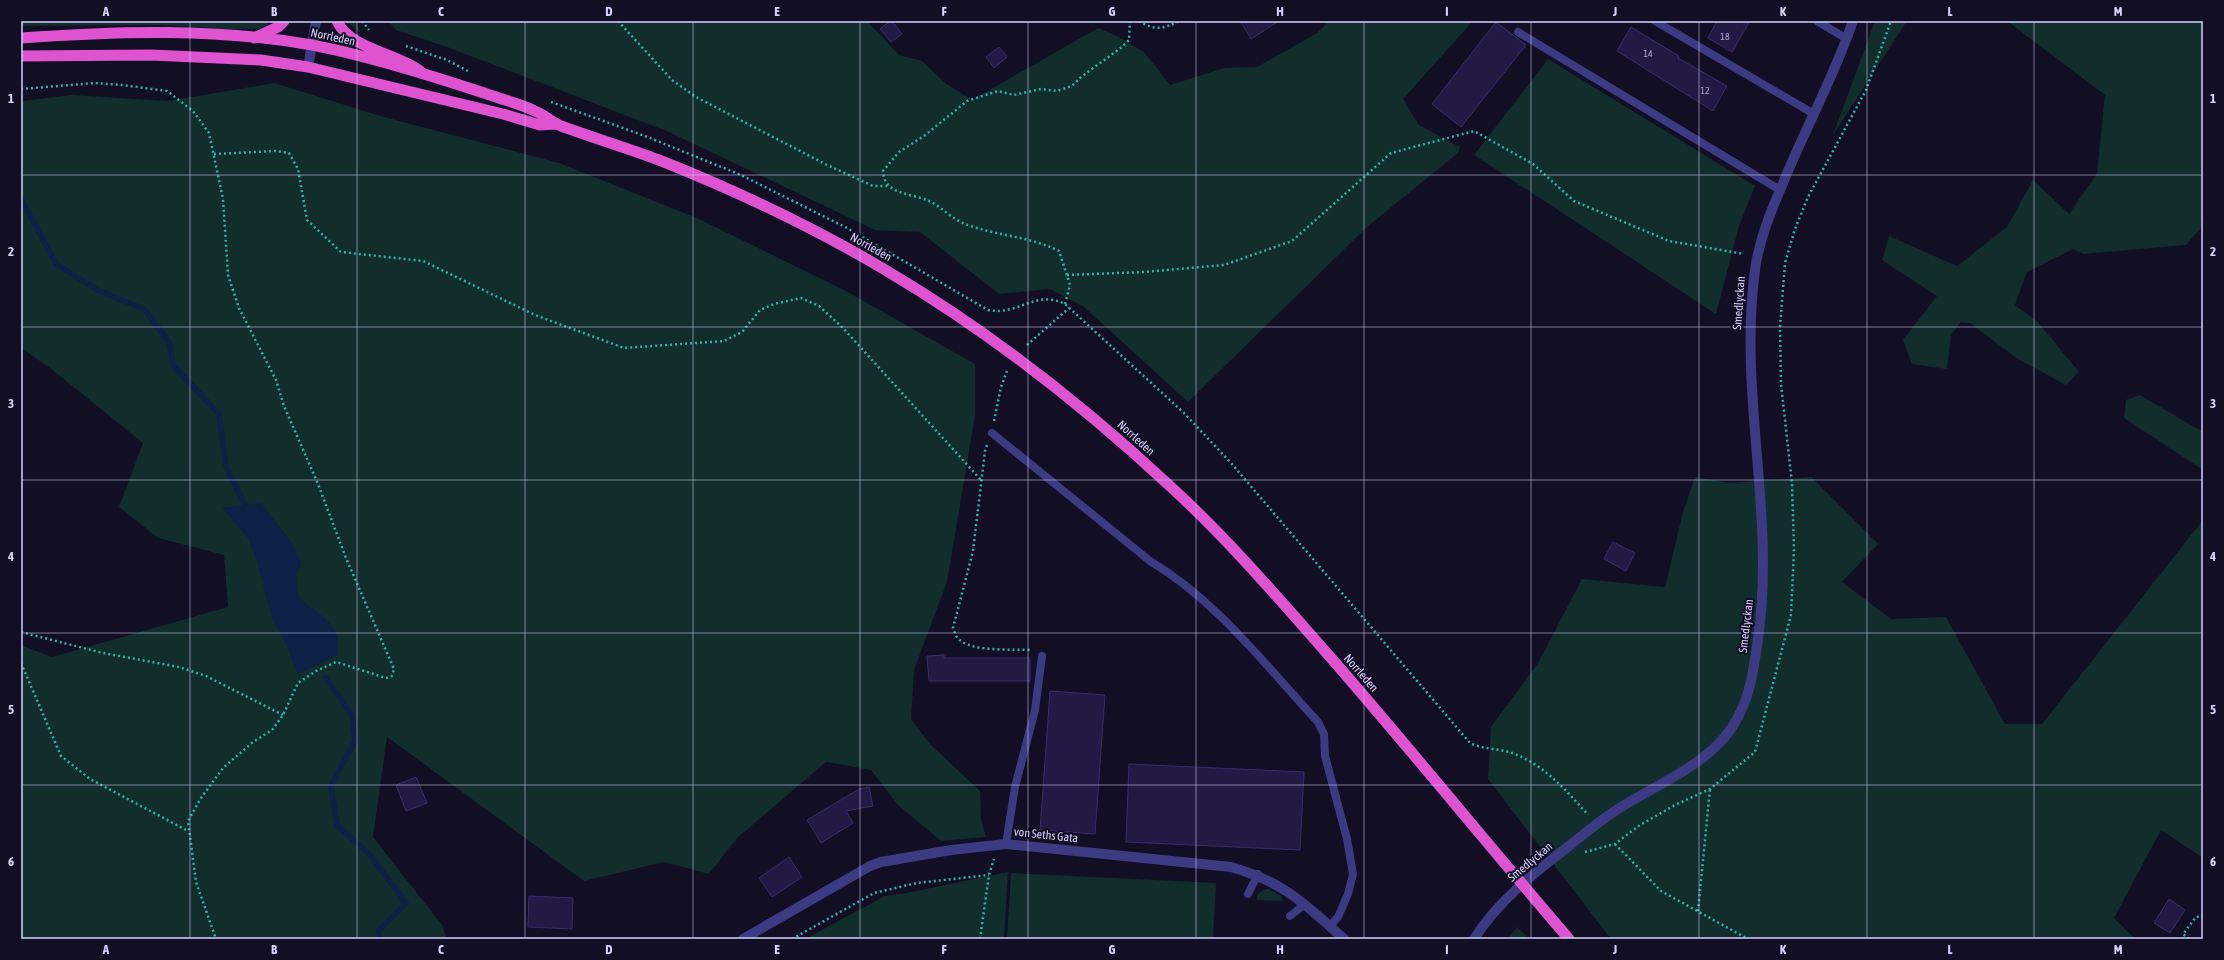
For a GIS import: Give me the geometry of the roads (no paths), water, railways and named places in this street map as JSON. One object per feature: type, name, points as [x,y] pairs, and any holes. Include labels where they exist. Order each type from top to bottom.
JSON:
[{"type":"highway","points":[[254,38],[278,27],[284,21]]},
{"type":"highway","points":[[337,21],[340,28],[355,40],[408,62],[427,76]]},
{"type":"highway","name":"Norrleden","points":[[21,38],[131,32],[197,33],[254,38],[345,52],[427,76],[537,112],[556,124],[662,161],[789,218],[886,270],[959,316],[1058,389],[1173,489],[1233,548],[1382,716],[1538,904],[1569,939]]},
{"type":"highway","name":"Norrleden","points":[[21,56],[151,54],[261,60],[308,67],[502,114],[540,125],[556,124]]},
{"type":"street","points":[[308,67],[316,21]]},
{"type":"street","name":"Smedlyckan","points":[[1474,939],[1503,902],[1558,855],[1611,813],[1693,764],[1719,744],[1738,717],[1749,692],[1763,607],[1764,567],[1764,531],[1750,375],[1750,329],[1755,269],[1761,242],[1780,190],[1854,21]]},
{"type":"street","name":"von Seths Gata","points":[[743,939],[856,874],[881,862],[951,850],[1002,845],[1231,867],[1258,874],[1292,893],[1344,939]]},
{"type":"lane","points":[[1655,21],[1814,114]]},
{"type":"lane","points":[[1817,21],[1847,39]]},
{"type":"lane","points":[[1518,32],[1780,190]]},
{"type":"lane","points":[[992,433],[1150,561],[1175,575],[1190,588],[1224,620],[1318,722],[1324,734],[1325,756],[1347,839],[1353,874],[1338,917],[1330,926]]},
{"type":"lane","points":[[1002,845],[1035,710],[1042,656]]},
{"type":"lane","points":[[1248,894],[1258,874]]},
{"type":"lane","points":[[1290,916],[1305,904]]},
{"type":"water","points":[[261,503],[292,543],[301,563],[296,576],[299,598],[327,620],[338,636],[338,655],[298,674],[282,635],[273,622],[257,561],[248,538],[222,508]]},
{"type":"waterway","points":[[21,199],[56,264],[99,291],[144,309],[169,342],[173,365],[219,414],[226,466],[248,511]]},
{"type":"waterway","points":[[326,678],[352,715],[355,741],[331,786],[337,825],[369,854],[406,903],[379,930],[380,939]]}]
